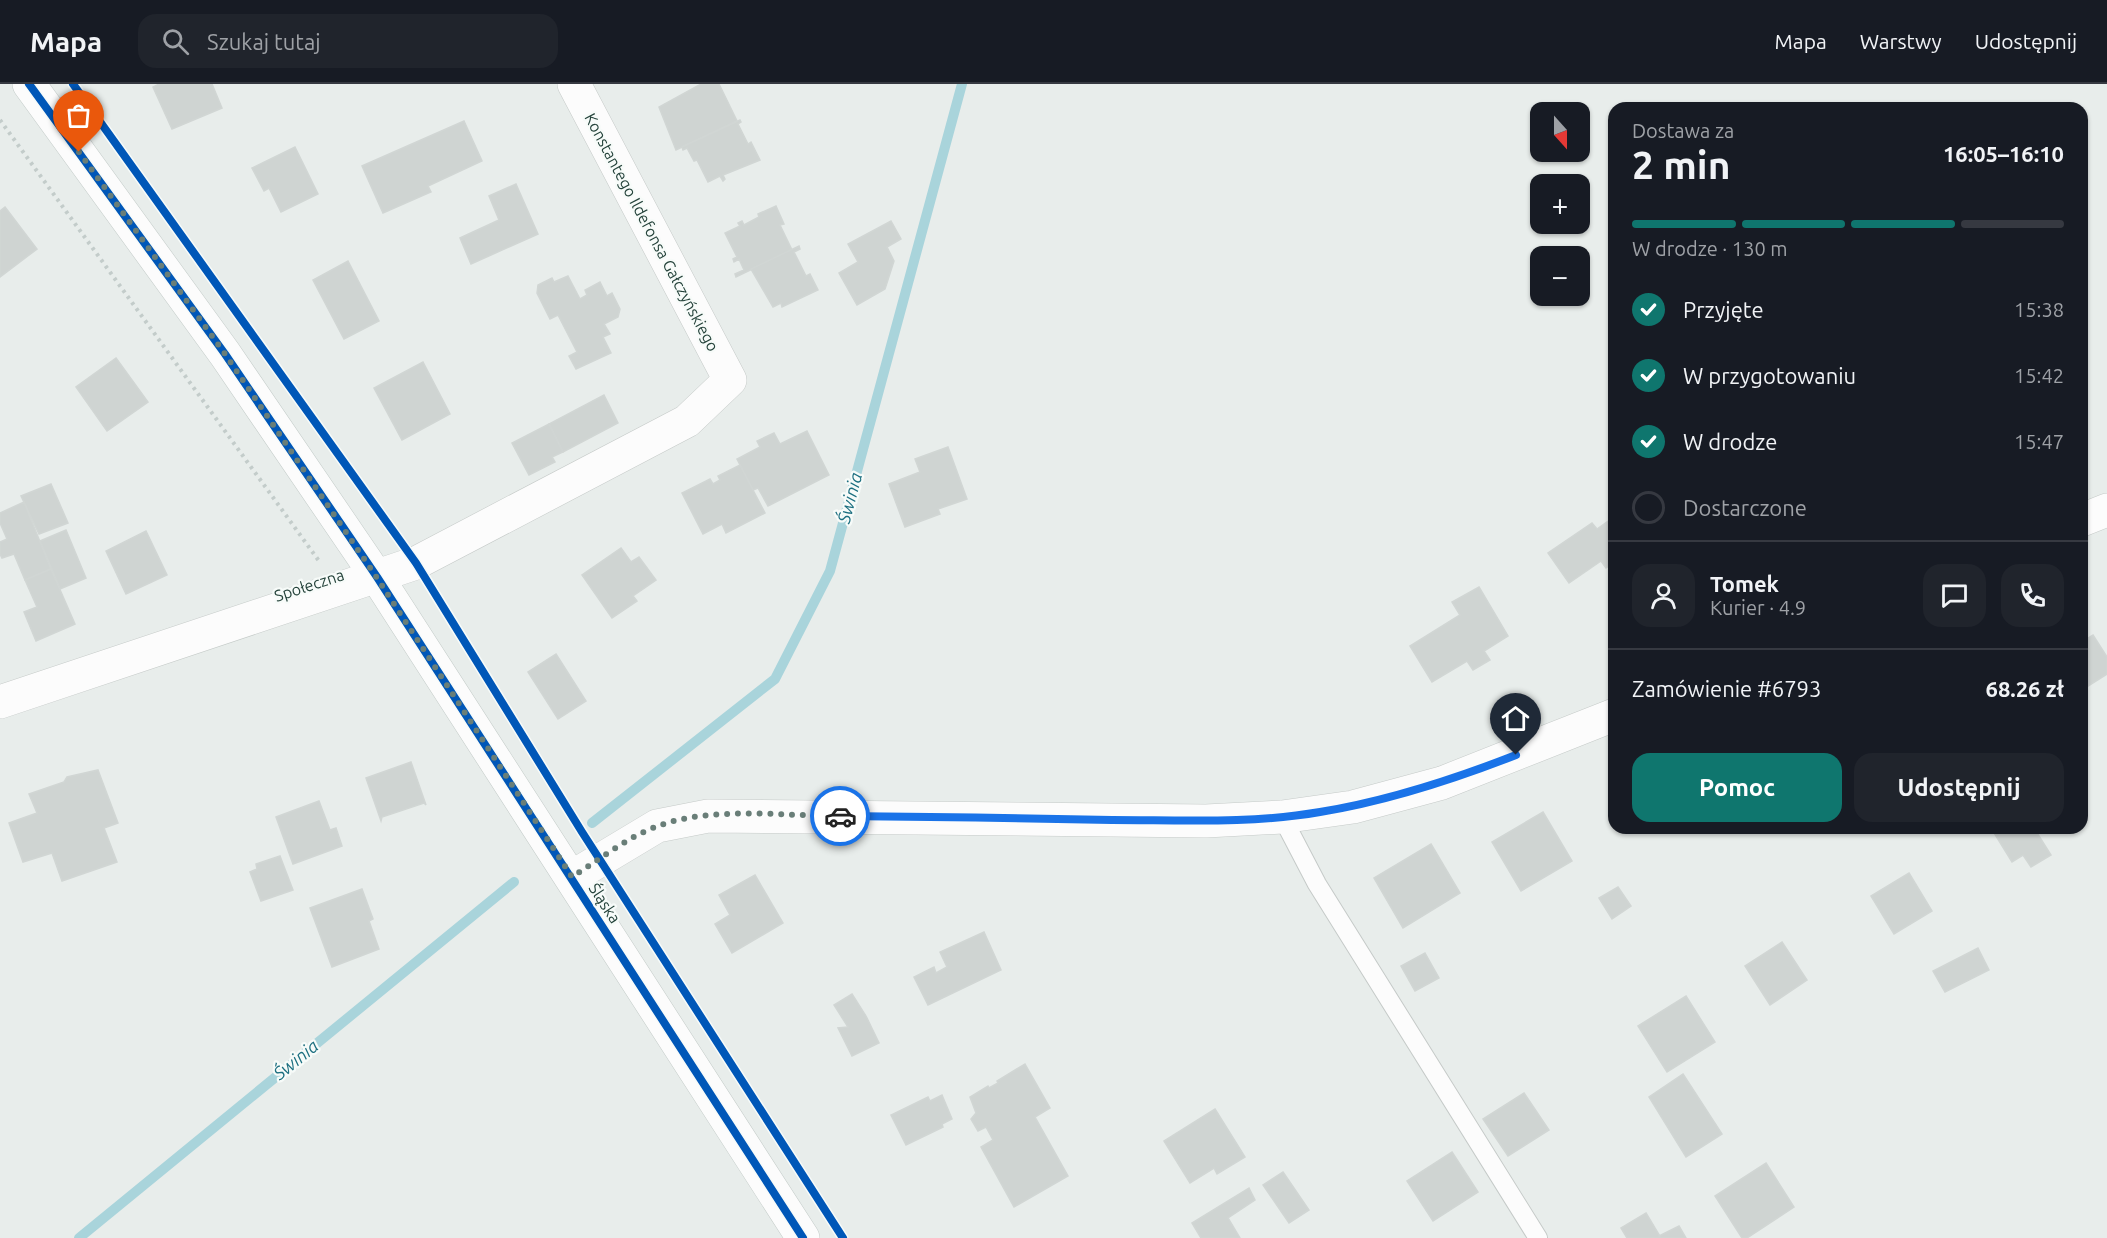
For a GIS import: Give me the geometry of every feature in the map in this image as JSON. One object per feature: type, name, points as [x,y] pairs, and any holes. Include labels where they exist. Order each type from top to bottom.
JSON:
[{"type":"street","name":"Śląska","points":[[29,84],[225,354],[377,578],[804,1238]]},
{"type":"street","name":"Konstantego Ildefonsa Gałczyńskiego","points":[[574,84],[730,380]]},
{"type":"street","name":"Społeczna","points":[[0,702],[377,578],[416,563],[687,421],[730,380]]},
{"type":"street","points":[[2088,518],[2107,510]]},
{"type":"street","points":[[572,877],[657,826],[708,816],[1206,821],[1282,817],[1353,807],[1442,783],[1608,717]]},
{"type":"lane","points":[[1282,817],[1317,884],[1538,1238]]},
{"type":"path","points":[[0,120],[340,590]]},
{"type":"building","points":[[159,84],[212,84],[222,108],[172,129],[153,87]]},
{"type":"building","points":[[701,84],[719,84],[737,121],[676,150],[659,107]]},
{"type":"building","points":[[740,120],[738,124],[748,144],[751,142],[760,160],[723,175],[725,179],[723,181],[720,176],[708,182],[697,160],[694,161],[687,148],[683,150],[682,147]]},
{"type":"building","points":[[464,121],[482,161],[428,186],[431,192],[383,213],[362,166]]},
{"type":"building","points":[[295,147],[318,194],[281,212],[269,188],[264,191],[252,168]]},
{"type":"building","points":[[516,184],[538,234],[471,264],[460,238],[499,220],[489,196]]},
{"type":"building","points":[[776,206],[784,224],[780,225],[792,250],[736,277],[735,274],[744,270],[739,259],[734,262],[733,259],[737,257],[725,233],[740,226],[738,223],[742,221],[744,225],[759,217],[758,214]]},
{"type":"building","points":[[5,207],[37,249],[0,277],[0,211]]},
{"type":"building","points":[[891,221],[901,239],[887,247],[894,261],[885,289],[857,305],[839,273],[858,262],[848,244]]},
{"type":"building","points":[[799,246],[800,249],[794,252],[806,276],[810,274],[818,290],[782,307],[781,303],[773,307],[751,269]]},
{"type":"building","points":[[348,261],[379,321],[344,339],[313,280]]},
{"type":"building","points":[[568,276],[580,299],[587,295],[585,290],[600,282],[607,296],[612,293],[620,309],[618,317],[604,324],[610,334],[603,337],[611,353],[576,369],[569,356],[577,352],[558,315],[550,319],[537,293],[538,285],[552,278],[554,282]]},
{"type":"building","points":[[116,358],[148,402],[107,431],[76,387]]},
{"type":"building","points":[[423,362],[450,414],[402,440],[374,388]]},
{"type":"building","points":[[604,395],[618,423],[563,452],[549,424]]},
{"type":"building","points":[[549,424],[563,452],[552,457],[555,462],[529,475],[512,443]]},
{"type":"building","points":[[807,431],[829,475],[768,506],[758,488],[753,490],[737,459],[760,447],[757,441],[774,433],[780,444]]},
{"type":"building","points":[[948,447],[967,499],[938,509],[940,514],[905,527],[889,484],[920,472],[915,459]]},
{"type":"building","points":[[740,465],[765,513],[726,533],[722,524],[703,534],[682,493],[710,479],[713,484],[720,480],[718,476]]},
{"type":"building","points":[[51,484],[68,523],[39,534],[21,496]]},
{"type":"building","points":[[24,502],[51,569],[25,580],[14,554],[2,558],[0,554],[0,542],[7,539],[0,523],[0,513]]},
{"type":"building","points":[[1608,521],[1608,566],[1606,568],[1601,561],[1569,583],[1548,553],[1592,523],[1597,529]]},
{"type":"building","points":[[66,530],[86,578],[60,589],[40,541]]},
{"type":"building","points":[[146,531],[167,575],[126,594],[106,551]]},
{"type":"building","points":[[621,548],[631,562],[639,557],[656,580],[633,596],[637,601],[612,618],[582,575]]},
{"type":"building","points":[[51,569],[75,624],[36,641],[24,612],[37,607],[25,580]]},
{"type":"building","points":[[1479,587],[1508,636],[1484,651],[1490,660],[1473,670],[1467,661],[1432,682],[1410,646],[1460,615],[1452,602]]},
{"type":"building","points":[[2093,635],[2107,657],[2107,674],[2088,686],[2088,638]]},
{"type":"building","points":[[556,654],[586,701],[558,719],[528,672]]},
{"type":"building","points":[[411,762],[426,805],[424,803],[382,817],[381,821],[366,778]]},
{"type":"building","points":[[98,770],[118,823],[104,828],[117,862],[62,881],[52,853],[23,862],[9,823],[37,813],[29,794],[64,782],[67,777]]},
{"type":"building","points":[[319,801],[330,830],[336,828],[342,846],[293,864],[276,817]]},
{"type":"building","points":[[1543,812],[1572,861],[1521,891],[1492,842]]},
{"type":"building","points":[[1995,834],[2038,834],[2051,855],[2031,867],[2023,855],[2012,862]]},
{"type":"building","points":[[1431,844],[1460,893],[1403,928],[1374,878]]},
{"type":"building","points":[[280,856],[293,890],[261,901],[250,872],[257,869],[256,864]]},
{"type":"building","points":[[1909,873],[1932,911],[1894,934],[1871,896]]},
{"type":"building","points":[[755,875],[783,923],[732,953],[715,924],[730,915],[719,895]]},
{"type":"building","points":[[1618,887],[1631,906],[1612,919],[1599,898]]},
{"type":"building","points":[[362,889],[373,919],[369,921],[379,949],[332,967],[310,908]]},
{"type":"building","points":[[984,932],[1001,970],[928,1005],[914,977],[934,967],[936,973],[947,967],[940,952]]},
{"type":"building","points":[[1782,942],[1807,980],[1770,1005],[1745,966]]},
{"type":"building","points":[[1978,948],[1989,970],[1945,992],[1933,971]]},
{"type":"building","points":[[1425,953],[1439,978],[1415,991],[1401,966]]},
{"type":"building","points":[[852,994],[879,1043],[852,1056],[838,1028],[848,1027],[834,1005]]},
{"type":"building","points":[[1686,996],[1715,1042],[1667,1072],[1638,1026]]},
{"type":"building","points":[[1025,1064],[1050,1108],[1035,1117],[1068,1176],[1014,1207],[981,1147],[993,1140],[986,1127],[978,1131],[971,1119],[976,1113],[970,1097],[998,1083],[997,1081]]},
{"type":"building","points":[[1683,1074],[1722,1134],[1686,1157],[1649,1097]]},
{"type":"building","points":[[1524,1093],[1549,1130],[1508,1156],[1483,1119]]},
{"type":"building","points":[[942,1095],[952,1119],[942,1124],[943,1127],[906,1145],[891,1115],[928,1097],[930,1101]]},
{"type":"building","points":[[1215,1109],[1245,1157],[1217,1174],[1214,1168],[1190,1183],[1164,1141]]},
{"type":"building","points":[[1452,1152],[1478,1192],[1433,1221],[1407,1181]]},
{"type":"building","points":[[1766,1163],[1794,1207],[1747,1238],[1742,1238],[1715,1196]]},
{"type":"building","points":[[1283,1172],[1309,1210],[1289,1223],[1263,1185]]},
{"type":"building","points":[[1249,1188],[1255,1200],[1228,1218],[1240,1238],[1201,1238],[1192,1223]]},
{"type":"building","points":[[1646,1213],[1661,1238],[1627,1238],[1621,1228]]},
{"type":"building","points":[[1679,1226],[1686,1238],[1661,1238],[1659,1236]]},
{"type":"waterway","name":"Świnia","points":[[592,823],[775,679],[830,571],[962,84]]},
{"type":"waterway","name":"Świnia","points":[[79,1238],[514,882]]},
{"type":"cycle path","points":[[29,84],[225,354],[377,577],[803,1238]]},
{"type":"cycle path","points":[[73,84],[416,563],[582,832],[843,1238]]},
{"type":"way so far","points":[[79,152],[225,354],[408,624],[572,877],[635,837],[657,826],[681,819],[725,815],[840,816]]},
{"type":"route","points":[[840,816],[1206,821],[1282,817],[1353,807],[1397,796],[1442,783],[1516,755]]}]
